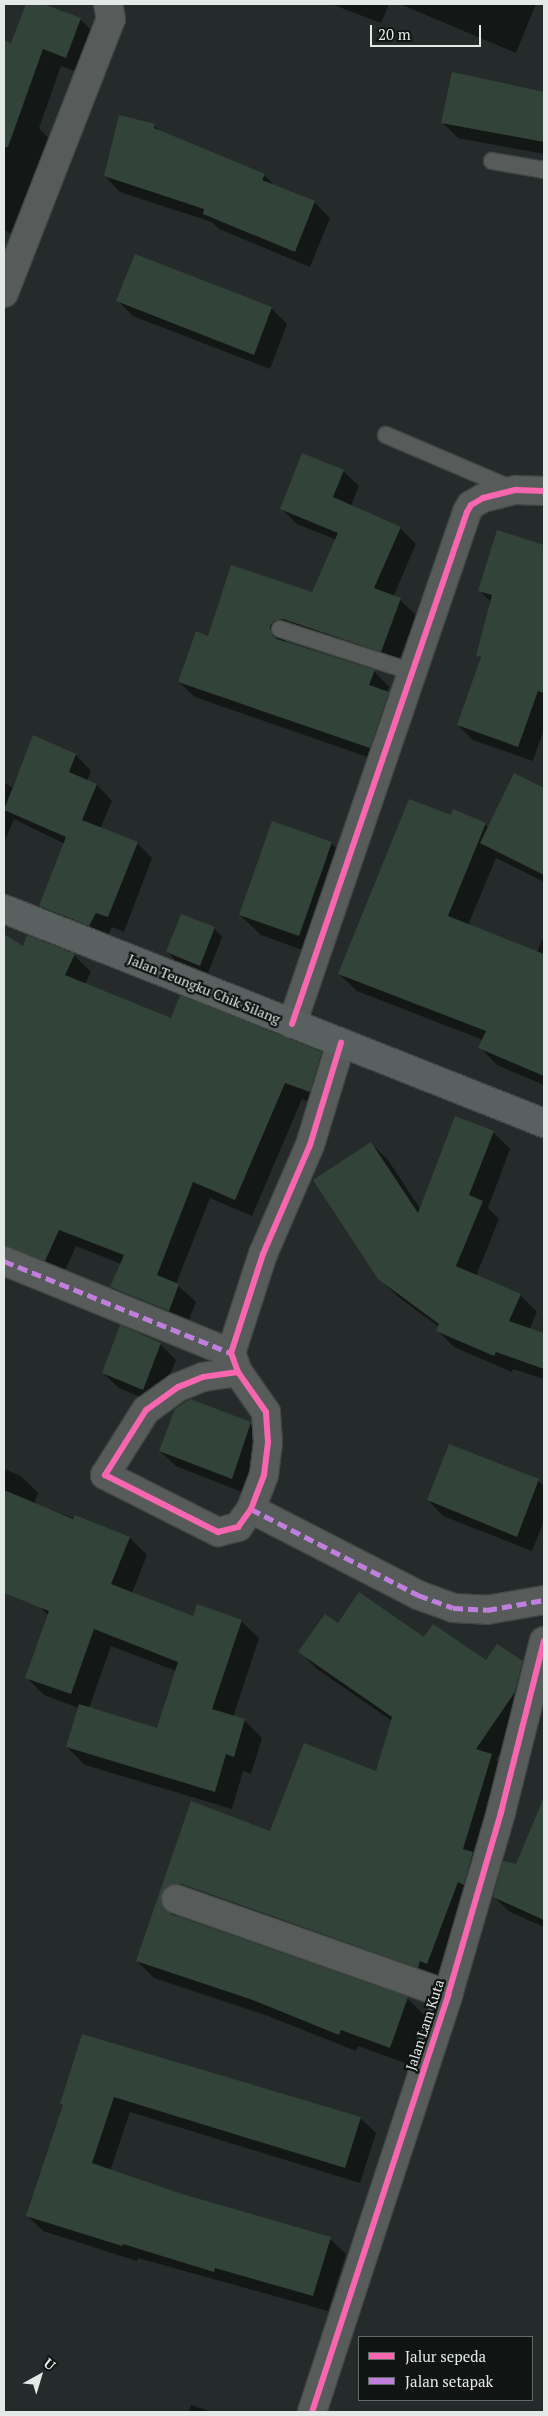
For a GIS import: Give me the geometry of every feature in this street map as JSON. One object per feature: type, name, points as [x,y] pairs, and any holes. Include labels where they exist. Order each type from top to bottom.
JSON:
[{"type":"street","points":[[4,293],[111,19],[108,4]]},
{"type":"street","points":[[292,1024],[466,512],[471,505],[484,498],[516,490],[544,491]]},
{"type":"street","name":"Jalan Teungku Chik Silang","points":[[4,909],[544,1123]]},
{"type":"street","points":[[4,1262],[234,1362],[266,1412],[268,1442],[264,1475],[251,1509],[238,1527],[218,1532],[105,1475],[146,1410],[178,1387],[234,1362],[263,1254],[310,1145],[341,1043]]},
{"type":"street","points":[[251,1509],[418,1595],[452,1608],[487,1610],[544,1600]]},
{"type":"street","name":"Jalan Lam Kuta","points":[[312,2412],[448,1995],[502,1812],[544,1641]]},
{"type":"street","points":[[176,1899],[448,1995]]},
{"type":"lane","points":[[492,161],[544,170]]},
{"type":"lane","points":[[386,435],[516,490]]},
{"type":"lane","points":[[280,630],[412,672]]},
{"type":"building","points":[[26,4],[43,4],[81,18],[66,58],[43,49],[8,147],[4,147],[4,40],[11,43]]},
{"type":"building","points":[[452,72],[544,92],[544,142],[441,123]]},
{"type":"building","points":[[119,115],[155,124],[154,128],[265,174],[262,180],[315,201],[295,252],[203,214],[204,209],[104,176]]},
{"type":"building","points":[[135,254],[272,307],[254,355],[116,301]]},
{"type":"building","points":[[302,453],[344,470],[333,497],[401,527],[374,588],[401,598],[381,652],[283,619],[274,621],[270,626],[272,635],[277,639],[375,670],[369,685],[389,692],[370,748],[178,682],[196,631],[208,636],[231,565],[312,592],[338,533],[280,509]]},
{"type":"building","points":[[497,530],[544,545],[544,693],[538,691],[518,747],[457,725],[481,657],[476,656],[492,595],[478,591]]},
{"type":"building","points":[[33,735],[76,754],[69,772],[97,784],[82,820],[138,842],[108,917],[96,913],[89,926],[39,906],[66,837],[4,810]]},
{"type":"building","points":[[514,773],[544,788],[544,875],[480,843]]},
{"type":"building","points":[[409,799],[451,815],[453,809],[486,823],[448,916],[544,954],[544,1076],[478,1048],[486,1031],[338,974]]},
{"type":"building","points":[[272,821],[332,842],[299,936],[239,915]]},
{"type":"building","points":[[181,914],[215,927],[200,966],[166,952]]},
{"type":"building","points":[[4,934],[23,946],[27,935],[75,954],[65,975],[171,1018],[180,995],[322,1052],[310,1092],[285,1083],[235,1200],[193,1182],[157,1275],[179,1284],[169,1311],[110,1287],[124,1255],[59,1230],[45,1261],[4,1246]]},
{"type":"building","points":[[455,1116],[494,1131],[469,1195],[483,1201],[456,1266],[521,1294],[509,1321],[544,1333],[544,1369],[496,1352],[494,1356],[436,1331],[439,1324],[378,1279],[313,1180],[371,1142],[418,1213]]},
{"type":"building","points":[[120,1325],[161,1343],[143,1390],[102,1373]]},
{"type":"building","points":[[190,1399],[251,1422],[232,1479],[159,1451],[175,1409]]},
{"type":"building","points":[[449,1444],[539,1479],[517,1537],[427,1500]]},
{"type":"building","points":[[4,1490],[73,1519],[75,1515],[130,1537],[111,1584],[193,1616],[197,1604],[242,1620],[212,1709],[245,1719],[234,1757],[226,1754],[215,1792],[66,1747],[79,1704],[157,1728],[178,1662],[94,1629],[71,1694],[25,1678],[49,1611],[4,1593]]},
{"type":"building","points":[[359,1592],[424,1637],[433,1624],[486,1660],[497,1644],[523,1661],[515,1692],[476,1749],[492,1754],[463,1849],[473,1852],[464,1885],[458,1882],[427,1964],[420,1961],[418,1968],[181,1884],[166,1887],[161,1901],[171,1914],[408,1997],[390,2048],[341,2030],[339,2035],[250,1999],[136,1961],[191,1801],[270,1831],[304,1743],[376,1771],[392,1717],[298,1652],[325,1614],[338,1623]]},
{"type":"building","points":[[544,1797],[544,1920],[493,1897],[503,1861],[516,1864]]},
{"type":"building","points":[[82,2034],[361,2117],[345,2168],[114,2097],[92,2163],[182,2194],[331,2237],[313,2296],[215,2268],[214,2272],[26,2216],[63,2105],[60,2104]]},
{"type":"marked path","points":[[4,1261],[231,1353]]},
{"type":"marked path","points":[[251,1509],[418,1595],[453,1608],[487,1610],[544,1600]]},
{"type":"cycle path","points":[[292,1024],[467,512],[471,505],[483,498],[516,490],[544,491]]},
{"type":"cycle path","points":[[238,1372],[203,1377],[178,1387],[146,1410],[105,1475],[218,1532],[238,1527],[251,1509],[264,1475],[268,1442],[266,1412],[238,1372],[231,1353],[263,1254],[310,1145],[341,1043]]},
{"type":"cycle path","points":[[312,2412],[448,1995],[501,1812],[544,1641]]}]
